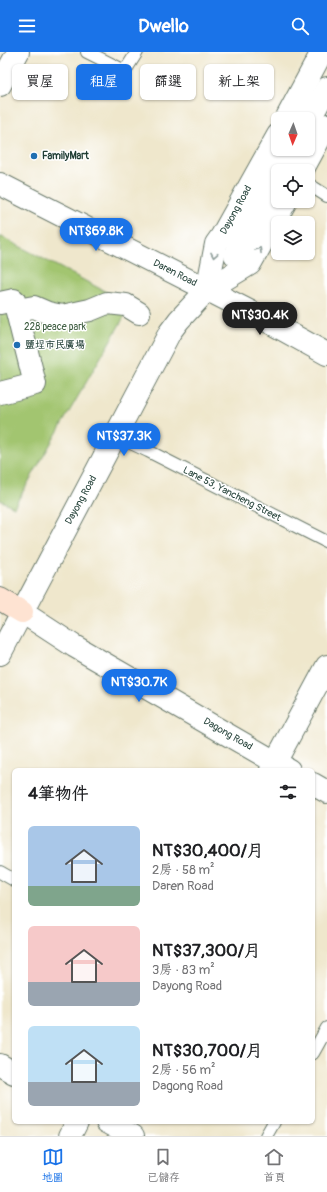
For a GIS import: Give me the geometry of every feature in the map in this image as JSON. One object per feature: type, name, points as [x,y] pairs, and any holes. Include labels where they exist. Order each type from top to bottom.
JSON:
[{"type":"street","points":[[0,85],[18,52]]},
{"type":"street","points":[[290,112],[322,52]]},
{"type":"street","points":[[314,112],[327,88]]},
{"type":"street","name":"Dayong Road","points":[[287,164],[327,125]]},
{"type":"street","name":"Dayong Road","points":[[207,290],[216,244],[271,181]]},
{"type":"street","name":"Daren Road","points":[[0,184],[249,311],[327,354]]},
{"type":"street","points":[[235,254],[271,189]]},
{"type":"street","name":"Dayong Road","points":[[0,654],[170,332],[207,290],[250,264],[282,208]]},
{"type":"street","points":[[0,393],[35,384],[9,306],[34,307],[48,313],[62,316],[90,310],[107,303],[126,305],[139,312]]},
{"type":"street","points":[[0,599],[22,612]]},
{"type":"street","name":"Dagong Road","points":[[22,612],[74,646],[278,767]]},
{"type":"street","points":[[278,767],[327,666]]},
{"type":"street","points":[[315,785],[327,792]]},
{"type":"street","points":[[0,1065],[12,1072]]},
{"type":"street","points":[[70,1136],[75,1124]]},
{"type":"street","points":[[111,1124],[133,1136]]},
{"type":"lane","points":[[86,52],[125,71],[137,52]]},
{"type":"lane","points":[[315,188],[327,196]]},
{"type":"lane","name":"Lane 53, Yancheng Street","points":[[116,436],[327,542]]},
{"type":"lane","points":[[0,872],[12,879]]},
{"type":"lane","points":[[315,1049],[327,1028]]},
{"type":"lane","points":[[266,1136],[273,1124]]},
{"type":"green space","name":"228 peace park","points":[[0,236],[131,305],[14,507],[0,500]]},
{"type":"place","name":"FamilyMart","points":[[34,156]]},
{"type":"place","name":"鹽埕市民廣場","points":[[17,345]]}]
